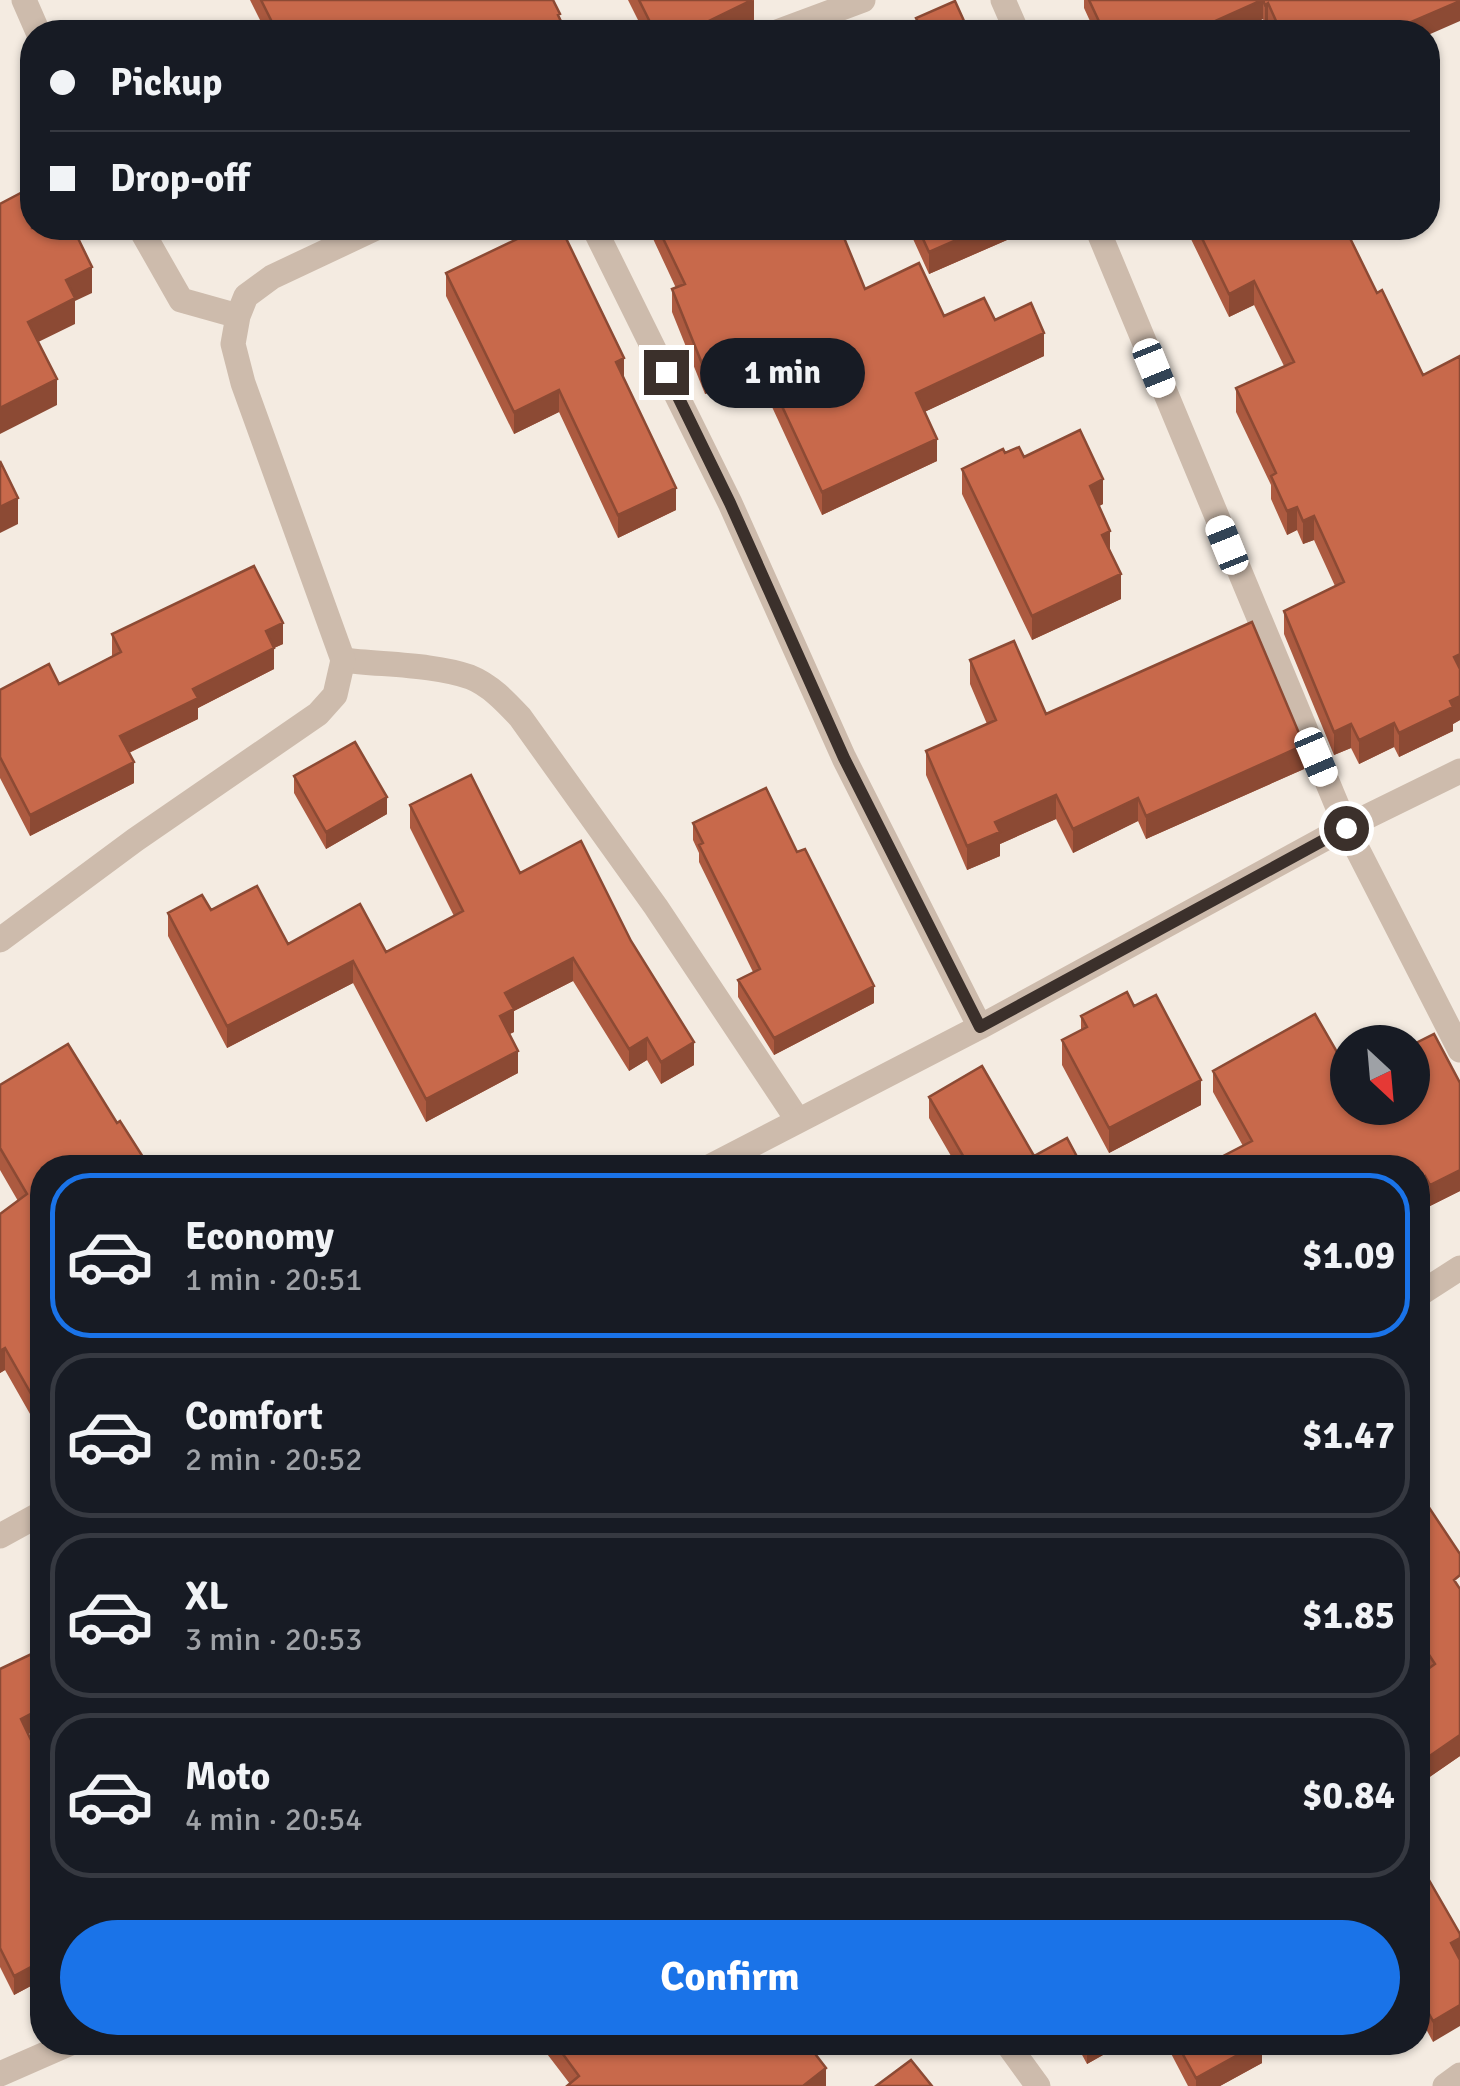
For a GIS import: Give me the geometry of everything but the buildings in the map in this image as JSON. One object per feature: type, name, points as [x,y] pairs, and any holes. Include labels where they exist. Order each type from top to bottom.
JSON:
[{"type":"street","points":[[809,20],[863,0]]},
{"type":"street","points":[[147,240],[181,300],[238,316]]},
{"type":"street","points":[[0,940],[135,840],[318,714],[335,695],[343,660],[242,383],[234,344],[246,296],[272,278],[351,240]]},
{"type":"street","points":[[600,240],[730,503],[844,758],[980,1027]]},
{"type":"street","points":[[1101,240],[1346,828],[1460,1050]]},
{"type":"street","points":[[343,660],[471,678],[498,694],[520,716],[656,907],[797,1119]]},
{"type":"street","points":[[731,1155],[1460,771]]},
{"type":"street","points":[[1430,1287],[1460,1268]]},
{"type":"street","points":[[0,1536],[30,1520]]},
{"type":"street","points":[[0,2074],[43,2055]]},
{"type":"street","points":[[1015,2055],[1038,2086]]},
{"type":"street","points":[[1445,2086],[1460,2075]]},
{"type":"route","points":[[666,372],[730,503],[844,758],[980,1027],[1346,828]]}]
